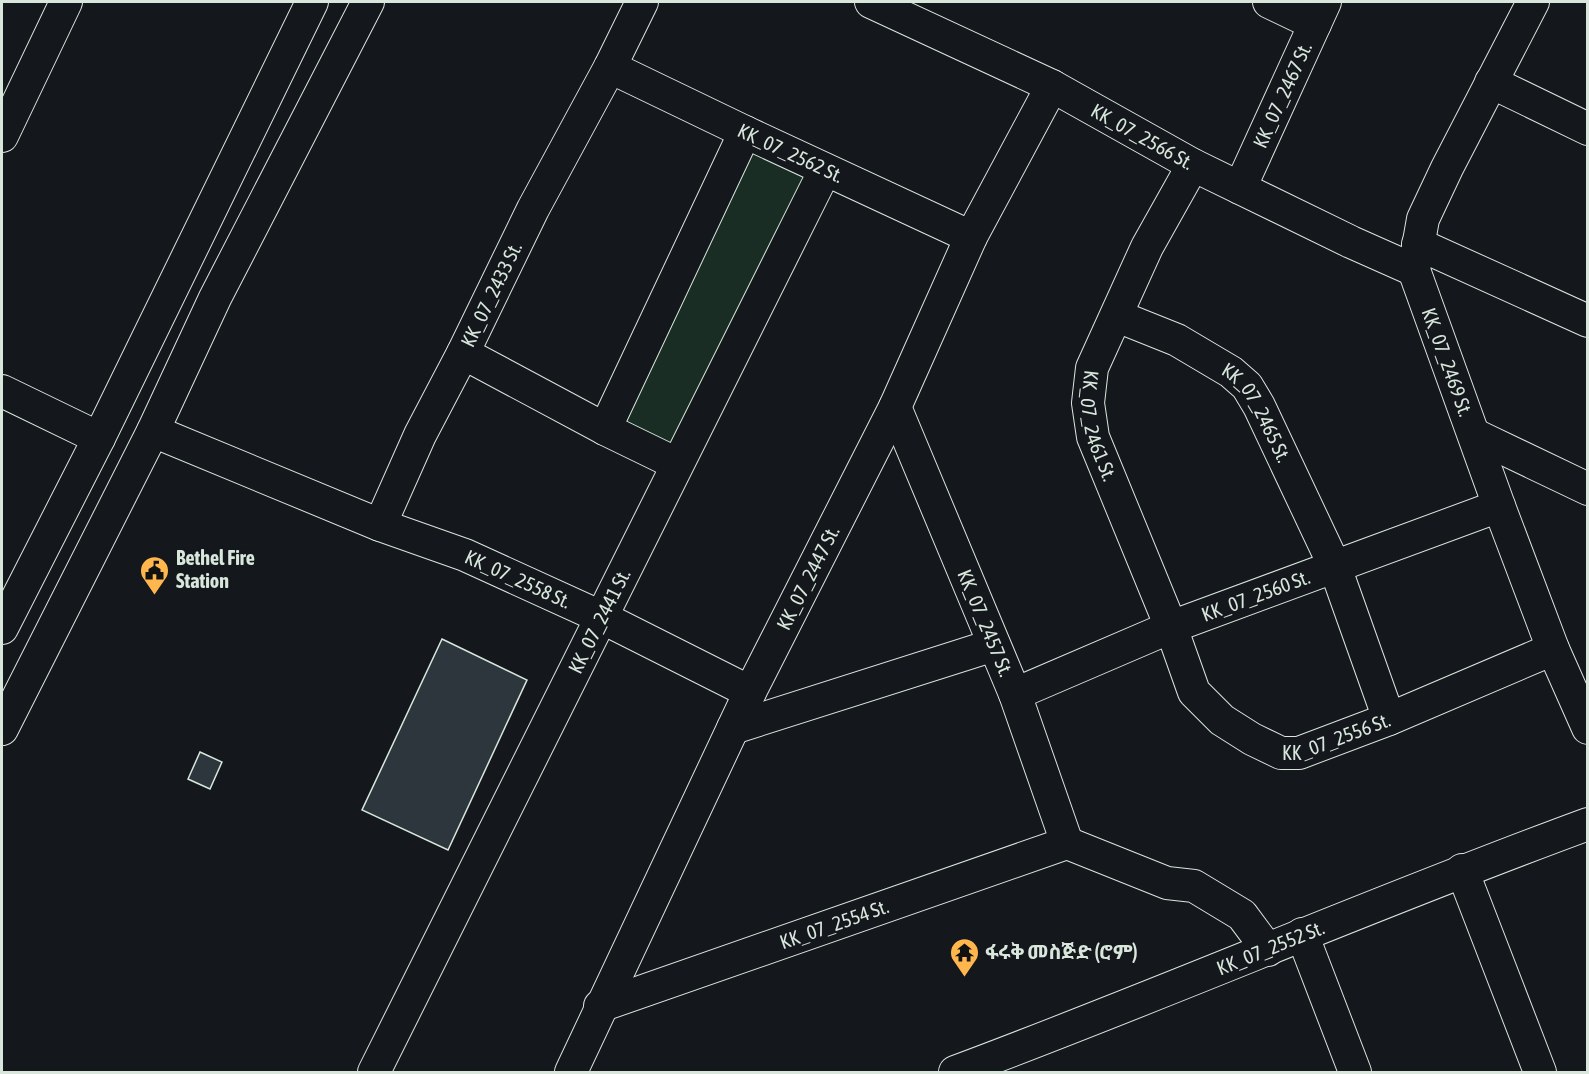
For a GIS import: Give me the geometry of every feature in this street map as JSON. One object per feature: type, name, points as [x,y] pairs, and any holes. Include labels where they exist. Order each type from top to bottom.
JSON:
[{"type":"street","points":[[2,136],[66,2]]},
{"type":"street","points":[[2,628],[79,480],[312,2]]},
{"type":"street","points":[[5,721],[153,432],[215,298],[368,2]]},
{"type":"street","name":"KK_07_2433 St.","points":[[380,525],[420,435],[533,209],[610,67],[642,2]]},
{"type":"street","name":"KK_07_2566 St.","points":[[871,2],[1052,86],[1193,165],[1351,242],[1416,257],[1587,321]]},
{"type":"street","points":[[1269,2],[1320,13]]},
{"type":"street","points":[[1416,257],[1423,219],[1533,2]]},
{"type":"street","name":"KK_07_2467 St.","points":[[1240,188],[1320,13]]},
{"type":"street","name":"KK_07_2562 St.","points":[[610,67],[971,237]]},
{"type":"street","points":[[1491,82],[1587,129]]},
{"type":"street","name":"KK_07_2447 St.","points":[[571,1072],[732,728],[895,407],[971,237],[1052,86]]},
{"type":"street","points":[[605,429],[745,132]]},
{"type":"street","name":"KK_07_2461 St.","points":[[1171,627],[1093,437],[1088,403],[1092,368],[1147,247],[1193,165]]},
{"type":"street","name":"KK_07_2441 St.","points":[[374,1072],[825,170]]},
{"type":"street","name":"KK_07_2469 St.","points":[[1416,257],[1499,506],[1553,649],[1587,728]]},
{"type":"street","name":"KK_07_2465 St.","points":[[1117,316],[1177,340],[1231,372],[1247,386],[1259,406],[1335,567],[1389,719]]},
{"type":"street","points":[[463,353],[605,429],[677,464]]},
{"type":"street","points":[[2,391],[99,438]]},
{"type":"street","name":"KK_07_2457 St.","points":[[895,407],[1015,694],[1067,843]]},
{"type":"street","name":"KK_07_2558 St.","points":[[153,432],[380,525],[465,555],[601,617],[750,692]]},
{"type":"street","points":[[1475,435],[1587,489]]},
{"type":"street","points":[[79,480],[118,501]]},
{"type":"street","name":"KK_07_2560 St.","points":[[1015,694],[1171,627],[1499,506]]},
{"type":"street","name":"KK_07_2556 St.","points":[[1171,627],[1194,692],[1222,720],[1252,739],[1281,753],[1299,753],[1389,719],[1553,649]]},
{"type":"street","points":[[732,728],[994,645]]},
{"type":"street","name":"KK_07_2552 St.","points":[[966,1071],[1462,870],[1587,824]]},
{"type":"street","points":[[1067,843],[1167,883],[1194,886],[1242,915],[1268,950]]},
{"type":"street","name":"KK_07_2554 St.","points":[[600,1006],[1067,843]]},
{"type":"street","points":[[1462,870],[1540,1072]]},
{"type":"street","points":[[1302,934],[1355,1072]]},
{"type":"green space","points":[[745,132],[825,170],[677,464],[605,429]]},
{"type":"building","points":[[442,639],[527,680],[448,850],[362,810]]},
{"type":"building","points":[[200,752],[222,762],[210,789],[188,779]]},
{"type":"place","name":"Bethel Fire Station","points":[[155,596]]},
{"type":"place","name":"ፋሩቅ መስጅድ (ሮም)","points":[[964,978]]}]
